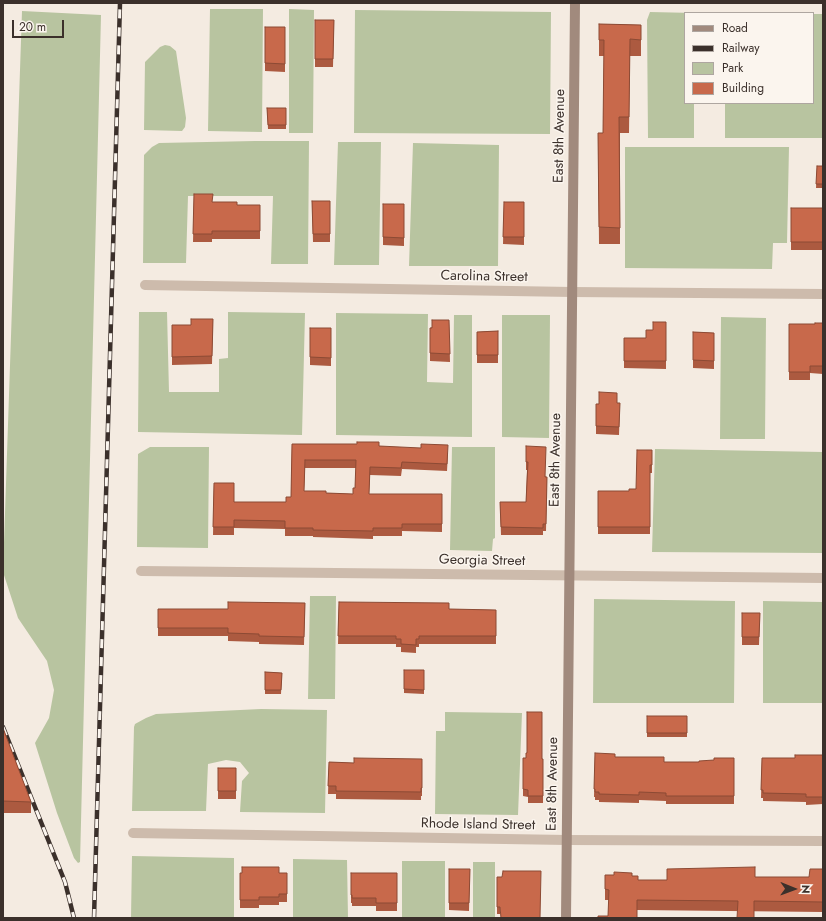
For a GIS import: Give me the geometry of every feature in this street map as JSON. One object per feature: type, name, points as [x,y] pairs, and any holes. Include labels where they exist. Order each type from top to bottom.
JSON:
[{"type":"street","name":"East 8th Avenue","points":[[566,918],[575,3]]},
{"type":"street","name":"Carolina Street","points":[[145,285],[572,292],[823,294]]},
{"type":"street","name":"Georgia Street","points":[[141,571],[823,578]]},
{"type":"street","name":"Rhode Island Street","points":[[133,833],[567,840],[823,841]]},
{"type":"green space","points":[[210,9],[263,9],[262,132],[208,131]]},
{"type":"green space","points":[[289,9],[314,10],[313,133],[289,133]]},
{"type":"green space","points":[[355,10],[551,12],[550,134],[354,133]]},
{"type":"green space","points":[[22,11],[101,15],[80,862],[78,863],[74,858],[57,813],[35,743],[49,718],[54,690],[47,661],[18,618],[3,572]]},
{"type":"green space","points":[[650,12],[684,13],[684,104],[694,104],[694,138],[648,138],[647,20]]},
{"type":"green space","points":[[814,14],[823,14],[823,138],[725,138],[725,104],[814,104]]},
{"type":"green space","points":[[165,45],[170,46],[176,51],[186,118],[185,127],[182,131],[144,130],[145,62],[160,47]]},
{"type":"green space","points":[[309,141],[308,264],[271,264],[273,196],[188,196],[186,263],[143,263],[144,155],[152,147],[159,143]]},
{"type":"green space","points":[[338,142],[381,142],[379,265],[334,265]]},
{"type":"green space","points":[[413,143],[499,145],[498,266],[409,266]]},
{"type":"green space","points":[[625,147],[789,147],[787,243],[773,243],[772,269],[625,268]]},
{"type":"green space","points":[[139,312],[167,312],[169,392],[219,392],[219,359],[228,358],[228,312],[305,313],[302,435],[138,432]]},
{"type":"green space","points":[[336,313],[428,314],[427,382],[453,383],[454,315],[472,315],[472,437],[336,435]]},
{"type":"green space","points":[[502,315],[550,315],[549,438],[502,437]]},
{"type":"green space","points":[[721,317],[766,318],[765,439],[720,439]]},
{"type":"green space","points":[[150,447],[209,447],[208,548],[137,547],[138,454]]},
{"type":"green space","points":[[452,447],[495,447],[495,538],[493,539],[492,551],[450,550]]},
{"type":"green space","points":[[655,449],[823,452],[823,553],[652,552]]},
{"type":"green space","points":[[310,596],[336,596],[335,699],[308,699]]},
{"type":"green space","points":[[594,599],[735,601],[734,703],[593,703]]},
{"type":"green space","points":[[763,601],[823,602],[823,703],[763,703]]},
{"type":"green space","points":[[261,709],[327,710],[325,813],[240,812],[242,781],[249,773],[240,762],[226,760],[208,764],[206,811],[132,811],[135,724],[156,714]]},
{"type":"green space","points":[[445,712],[522,713],[518,815],[435,814],[436,731],[445,731]]},
{"type":"green space","points":[[132,856],[234,858],[234,918],[131,918]]},
{"type":"green space","points":[[293,859],[347,860],[348,918],[293,918]]},
{"type":"green space","points":[[402,861],[445,861],[445,918],[402,918]]},
{"type":"green space","points":[[473,862],[495,862],[495,918],[473,918]]},
{"type":"building","points":[[315,20],[334,20],[333,59],[315,59]]},
{"type":"building","points":[[599,24],[641,25],[641,40],[630,39],[629,117],[619,117],[620,228],[599,227],[598,133],[603,133],[604,40],[599,40]]},
{"type":"building","points":[[265,27],[285,27],[285,64],[265,63]]},
{"type":"building","points":[[267,108],[286,108],[286,125],[268,125]]},
{"type":"building","points":[[817,166],[823,166],[823,184],[816,184]]},
{"type":"building","points":[[194,194],[213,194],[212,202],[237,202],[237,205],[260,205],[260,231],[212,231],[212,234],[193,234]]},
{"type":"building","points":[[312,201],[330,201],[330,234],[313,234]]},
{"type":"building","points":[[504,202],[524,202],[524,237],[503,237]]},
{"type":"building","points":[[383,204],[404,204],[404,238],[383,237]]},
{"type":"building","points":[[791,208],[823,208],[823,242],[791,242]]},
{"type":"building","points":[[191,319],[213,319],[212,356],[172,357],[172,325],[191,325]]},
{"type":"building","points":[[432,320],[449,320],[450,354],[430,353],[430,328],[432,328]]},
{"type":"building","points":[[653,322],[666,322],[666,361],[624,361],[624,338],[646,338],[646,330],[653,330]]},
{"type":"building","points":[[823,323],[823,366],[810,366],[810,372],[789,372],[789,324]]},
{"type":"building","points":[[310,328],[331,328],[331,358],[310,357]]},
{"type":"building","points":[[498,331],[498,355],[477,355],[477,332]]},
{"type":"building","points":[[693,332],[714,333],[714,361],[693,360]]},
{"type":"building","points":[[599,392],[617,393],[617,403],[620,403],[619,427],[596,426],[596,404],[599,404]]},
{"type":"building","points":[[357,442],[379,442],[379,446],[421,448],[421,444],[448,445],[447,464],[402,462],[401,468],[370,467],[369,494],[442,494],[442,524],[402,524],[402,528],[373,528],[373,531],[313,530],[313,528],[285,528],[285,521],[234,520],[234,527],[213,527],[214,483],[234,483],[234,502],[286,502],[286,497],[291,497],[292,444],[357,444]],"holes":[[[305,460],[356,460],[355,488],[353,488],[353,494],[326,493],[326,491],[304,491]]]},
{"type":"building","points":[[526,446],[546,447],[546,524],[543,524],[543,528],[501,527],[500,502],[526,502],[528,462],[526,462]]},
{"type":"building","points":[[637,450],[652,450],[652,465],[650,465],[650,527],[598,527],[598,491],[629,491],[629,489],[636,489]]},
{"type":"building","points":[[228,602],[305,603],[304,637],[259,636],[259,634],[228,633],[228,628],[158,628],[158,609],[228,609]]},
{"type":"building","points":[[339,602],[449,603],[449,609],[496,610],[496,636],[419,636],[419,639],[416,639],[416,645],[401,644],[401,639],[396,639],[396,636],[338,636]]},
{"type":"building","points":[[742,613],[760,613],[759,637],[742,637]]},
{"type":"building","points":[[404,670],[424,670],[424,690],[404,689]]},
{"type":"building","points":[[265,672],[282,673],[281,690],[265,690]]},
{"type":"building","points":[[527,712],[542,712],[543,796],[528,796],[528,790],[523,789],[523,758],[526,758],[527,753]]},
{"type":"building","points":[[647,716],[687,716],[687,733],[647,733]]},
{"type":"building","points":[[3,728],[31,802],[3,801]]},
{"type":"building","points":[[595,753],[615,754],[615,757],[664,757],[664,762],[699,762],[714,760],[714,758],[734,758],[734,796],[666,796],[666,793],[639,792],[639,795],[599,794],[599,792],[595,792],[594,789]]},
{"type":"building","points":[[795,755],[823,755],[823,797],[806,797],[806,794],[763,793],[763,790],[761,790],[762,758],[795,758]]},
{"type":"building","points":[[354,758],[422,759],[421,792],[336,791],[336,786],[328,786],[329,762],[354,763]]},
{"type":"building","points":[[218,768],[236,768],[236,791],[218,791]]},
{"type":"building","points":[[242,867],[279,867],[279,873],[287,873],[287,894],[279,894],[279,897],[259,897],[259,900],[240,900],[240,873],[242,873]]},
{"type":"building","points":[[755,867],[755,877],[809,877],[810,869],[823,869],[823,902],[754,901],[754,918],[737,918],[738,901],[637,900],[637,918],[598,918],[598,916],[608,916],[609,890],[605,889],[605,875],[614,875],[614,872],[632,873],[632,876],[638,876],[638,880],[667,880],[667,869]]},
{"type":"building","points":[[449,869],[470,869],[469,903],[449,903]]},
{"type":"building","points":[[503,871],[541,871],[540,918],[501,918],[500,907],[497,907],[497,877],[502,877]]},
{"type":"building","points":[[351,873],[397,873],[397,903],[376,903],[376,898],[352,898]]},
{"type":"railway","points":[[94,918],[120,3]]},
{"type":"railway","points":[[3,727],[65,882],[74,918]]}]
